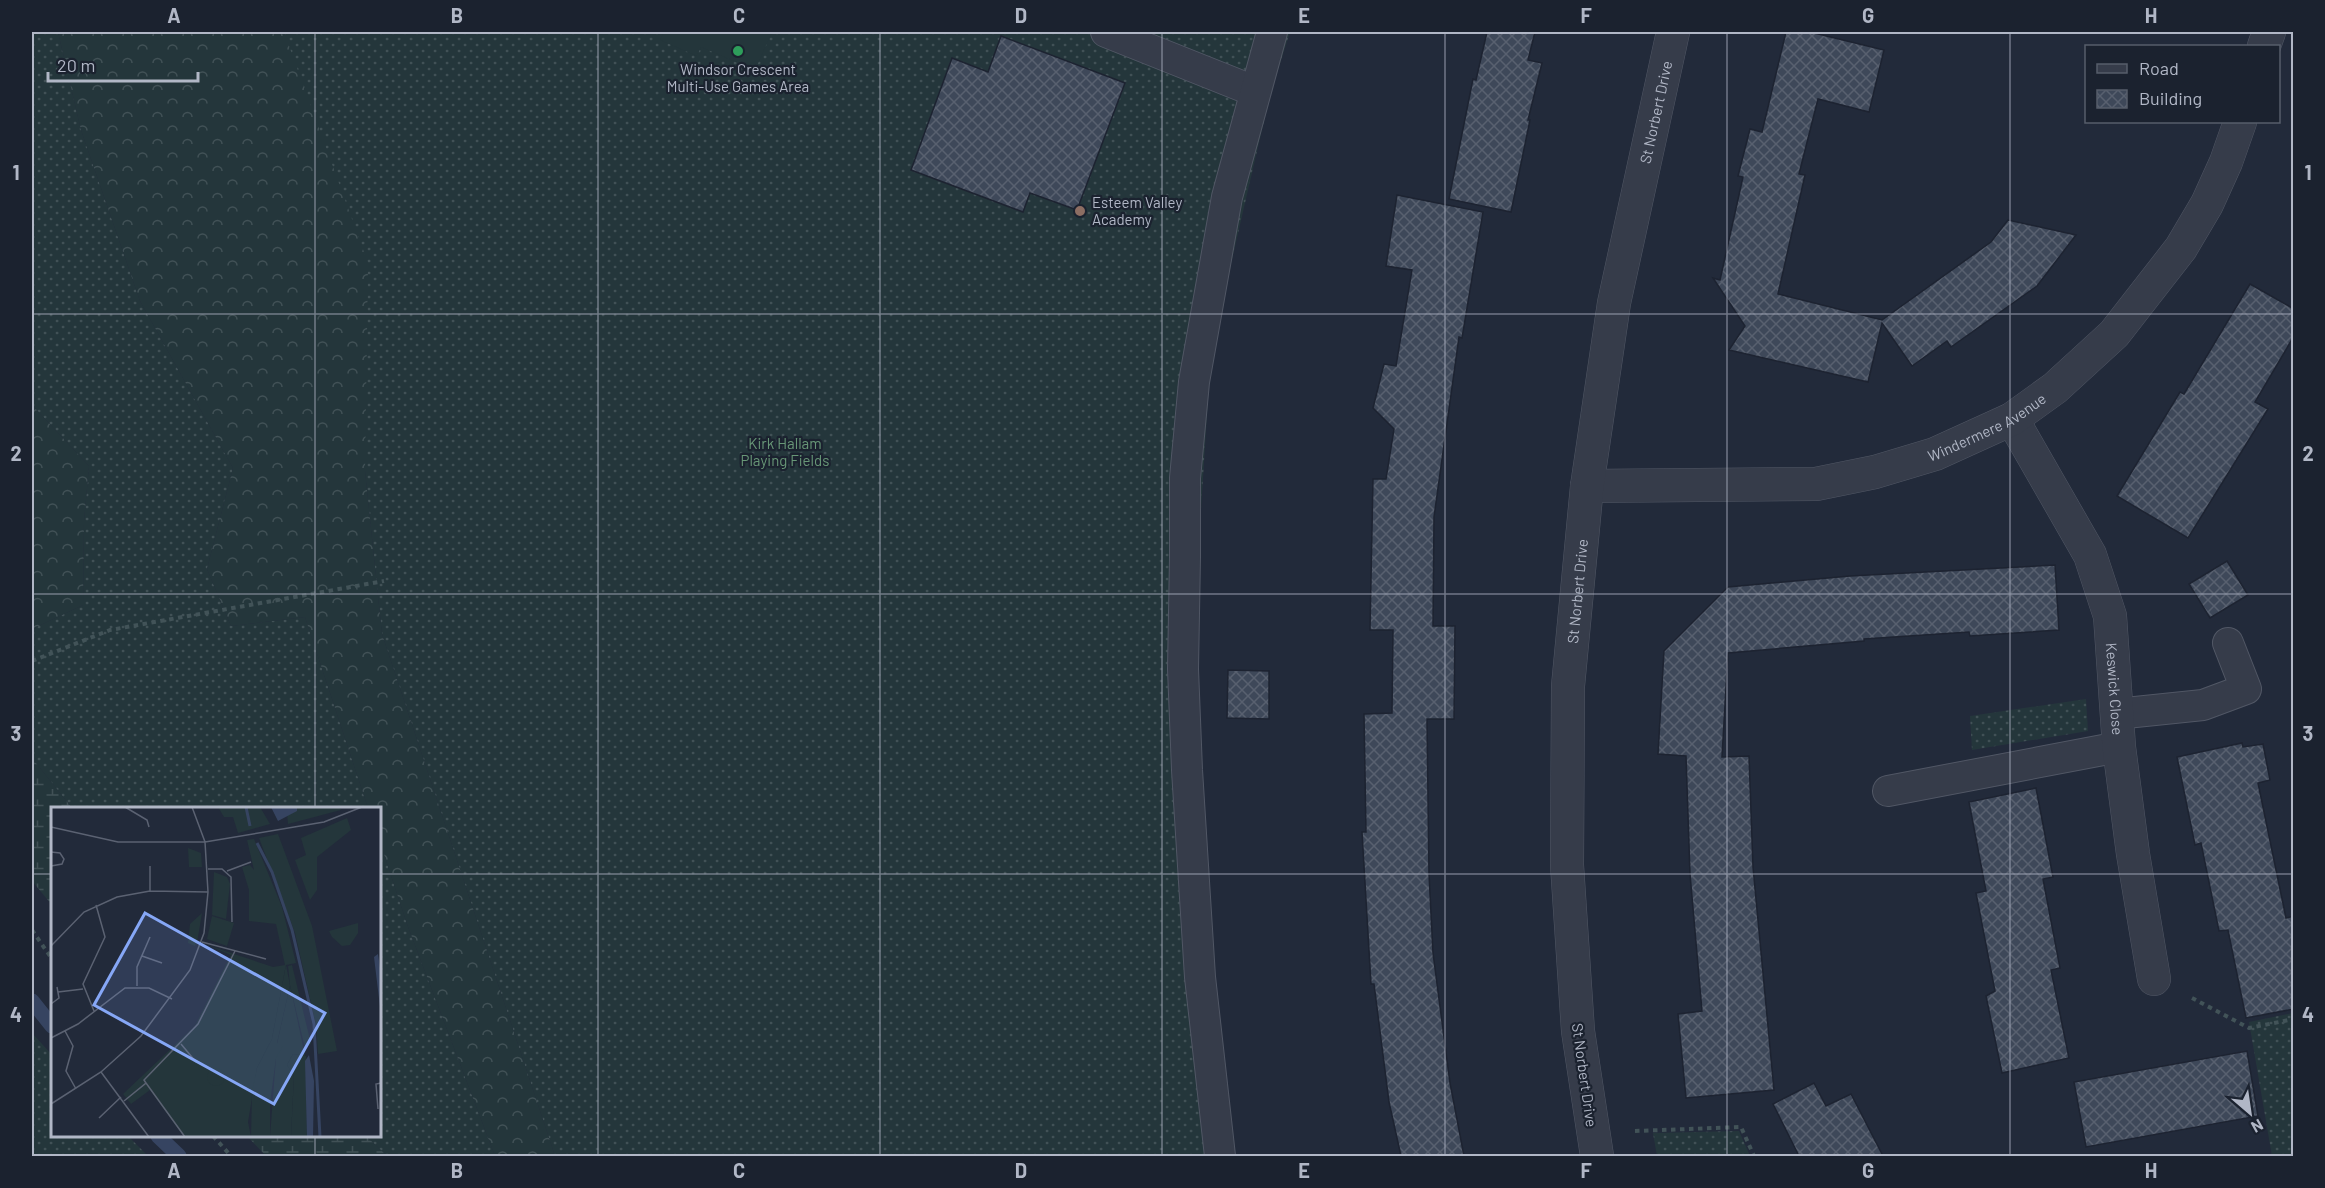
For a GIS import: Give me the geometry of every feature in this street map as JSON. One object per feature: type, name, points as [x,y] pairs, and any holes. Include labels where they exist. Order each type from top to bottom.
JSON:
[{"type":"street","name":"St Norbert Drive","points":[[1595,1144],[1578,1031],[1567,865],[1568,686],[1587,486],[1614,303],[1673,32]]},
{"type":"street","name":"Windermere Avenue","points":[[1587,486],[1816,484],[1875,472],[1935,454],[2012,419],[2055,388],[2114,334],[2181,248],[2207,204],[2226,162],[2240,123]]},
{"type":"street","name":"Keswick Close","points":[[2012,419],[2090,555],[2110,616],[2119,747],[2133,854],[2154,979]]},
{"type":"lane","points":[[1107,32],[1254,91]]},
{"type":"lane","points":[[1220,1156],[1200,976],[1186,759],[1183,669],[1185,478],[1194,382],[1227,197],[1254,91],[1272,32]]},
{"type":"lane","points":[[2116,714],[2203,705],[2246,689],[2228,643]]},
{"type":"lane","points":[[1888,790],[2119,747]]},
{"type":"path","points":[[32,661],[110,630],[384,581]]},
{"type":"path","points":[[32,930],[51,958]]},
{"type":"path","points":[[2154,979],[2249,1028],[2294,1019]]},
{"type":"path","points":[[1595,1144],[1741,1127],[1754,1156]]},
{"type":"path","points":[[214,1137],[231,1156]]},
{"type":"green space","points":[[32,32],[58,32],[81,130],[140,301],[233,468],[207,569],[231,626],[305,617],[368,807],[71,807],[32,758],[32,629],[83,605],[84,521],[89,466],[32,405]]},
{"type":"green space","points":[[58,32],[284,32],[368,263],[365,471],[382,634],[555,1156],[495,1156],[407,924],[381,845],[381,807],[368,807],[305,617],[231,626],[207,569],[233,468],[140,301],[81,130]]},
{"type":"green space","name":"Kirk Hallam Playing Fields","points":[[284,32],[1290,32],[1270,95],[1211,350],[1198,558],[1199,781],[1212,990],[1233,1156],[555,1156],[382,634],[365,471]]},
{"type":"green space","name":"Windsor Crescent Multi-Use Games Area","points":[[664,32],[772,32],[755,70],[701,47],[697,56],[660,40]]},
{"type":"green space","points":[[32,405],[89,466],[84,521],[83,605],[32,629]]},
{"type":"green space","points":[[2086,699],[2088,731],[1972,750],[1970,716]]},
{"type":"green space","points":[[32,758],[71,807],[51,807],[51,904],[32,881]]},
{"type":"green space","points":[[381,845],[407,924],[495,1156],[387,1156],[367,1137],[381,1137]]},
{"type":"green space","points":[[2293,1013],[2293,1156],[2272,1156],[2249,1022]]},
{"type":"green space","points":[[32,1033],[51,1054],[51,1137],[129,1137],[148,1156],[32,1156]]},
{"type":"green space","points":[[1739,1131],[1750,1156],[1657,1156],[1653,1133]]},
{"type":"green space","points":[[248,1137],[367,1137],[387,1156],[266,1156]]},
{"type":"building","points":[[1487,32],[1535,32],[1528,60],[1542,63],[1528,120],[1530,120],[1511,212],[1449,199],[1473,79],[1476,80]]},
{"type":"building","points":[[1786,32],[1810,32],[1884,50],[1869,112],[1818,99],[1799,174],[1805,175],[1778,294],[1882,320],[1991,242],[2008,220],[2076,235],[2037,286],[1951,347],[1947,341],[1912,366],[1882,323],[1868,382],[1729,350],[1745,326],[1713,278],[1720,280],[1743,177],[1738,176],[1750,129],[1762,132]]},
{"type":"building","points":[[1001,36],[1125,83],[1077,210],[1030,193],[1023,212],[911,170],[952,58],[988,72]]},
{"type":"building","points":[[1397,195],[1483,212],[1462,338],[1459,337],[1434,517],[1433,626],[1455,626],[1454,719],[1427,719],[1429,874],[1433,953],[1450,1083],[1464,1156],[1401,1156],[1389,1102],[1374,984],[1371,984],[1362,832],[1366,832],[1364,714],[1392,713],[1393,630],[1370,630],[1373,479],[1386,479],[1394,429],[1373,408],[1384,364],[1396,366],[1412,270],[1386,266]]},
{"type":"building","points":[[2250,284],[2294,309],[2294,336],[2255,402],[2268,409],[2188,538],[2117,496],[2180,392],[2184,394]]},
{"type":"building","points":[[2227,561],[2248,595],[2210,618],[2189,584]]},
{"type":"building","points":[[2055,565],[2059,630],[1970,636],[1969,632],[1864,639],[1864,641],[1728,653],[1722,757],[1749,756],[1753,867],[1774,1090],[1686,1098],[1678,1014],[1702,1011],[1690,874],[1686,756],[1658,754],[1664,651],[1728,587],[1850,576]]},
{"type":"building","points":[[1228,670],[1269,671],[1269,719],[1227,718]]},
{"type":"building","points":[[2242,743],[2243,747],[2263,744],[2270,780],[2258,783],[2286,918],[2294,916],[2294,1009],[2246,1018],[2228,930],[2219,931],[2201,843],[2195,845],[2177,757]]},
{"type":"building","points":[[2036,788],[2053,877],[2043,879],[2060,968],[2051,970],[2069,1058],[2002,1073],[1986,996],[1995,991],[1976,893],[1986,891],[1969,802]]},
{"type":"building","points":[[2247,1051],[2258,1116],[2086,1147],[2074,1082]]},
{"type":"building","points":[[1814,1083],[1826,1106],[1851,1094],[1883,1156],[1799,1156],[1773,1104]]},
{"type":"waterway","points":[[32,1001],[51,1025]]},
{"type":"waterway","points":[[159,1137],[179,1156]]},
{"type":"place","name":"Windsor Crescent Multi-Use Games Area","points":[[738,51]]},
{"type":"place","name":"Esteem Valley Academy","points":[[1080,211]]}]
